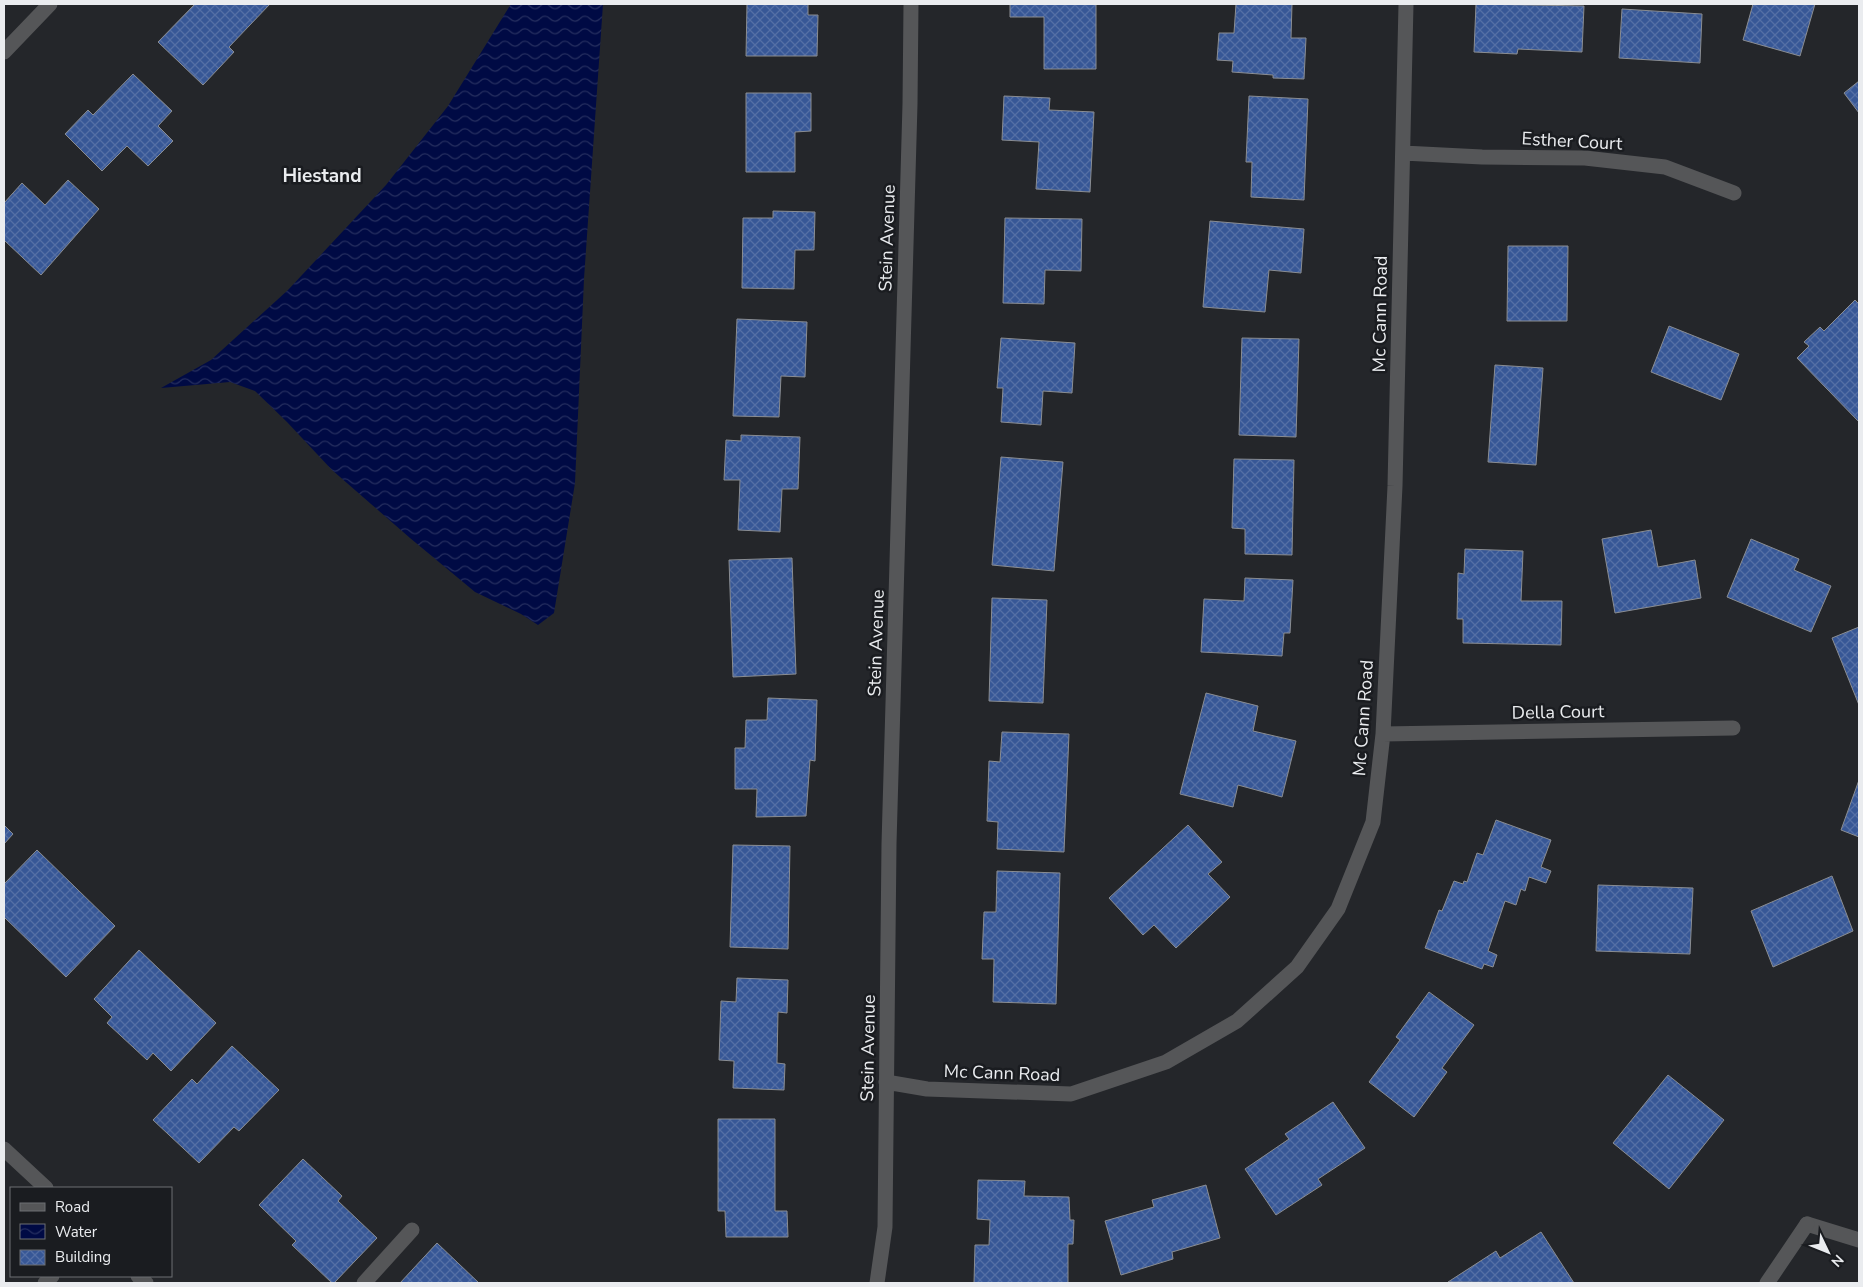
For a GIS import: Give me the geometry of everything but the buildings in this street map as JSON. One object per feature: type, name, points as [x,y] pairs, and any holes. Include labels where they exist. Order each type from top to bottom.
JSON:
[{"type":"street","points":[[4,52],[50,4]]},
{"type":"street","name":"Stein Avenue","points":[[877,1283],[885,1227],[889,844],[911,4]]},
{"type":"street","name":"Mc Cann Road","points":[[886,1082],[927,1089],[1071,1094],[1166,1062],[1237,1021],[1297,967],[1338,909],[1373,822],[1383,734],[1395,486],[1406,4]]},
{"type":"street","name":"Esther Court","points":[[1403,152],[1482,157],[1585,158],[1665,167],[1734,193]]},
{"type":"street","name":"Della Court","points":[[1383,734],[1733,728]]},
{"type":"street","points":[[4,1149],[45,1187]]},
{"type":"street","points":[[1767,1283],[1807,1224],[1859,1240]]},
{"type":"street","points":[[364,1283],[412,1230]]},
{"type":"water","points":[[511,4],[603,4],[584,279],[575,483],[554,613],[538,625],[521,614],[475,592],[332,470],[255,391],[230,382],[161,388],[211,360],[288,290],[386,185],[448,106]]},
{"type":"district","name":"Hiestand","points":[[322,176]]}]
